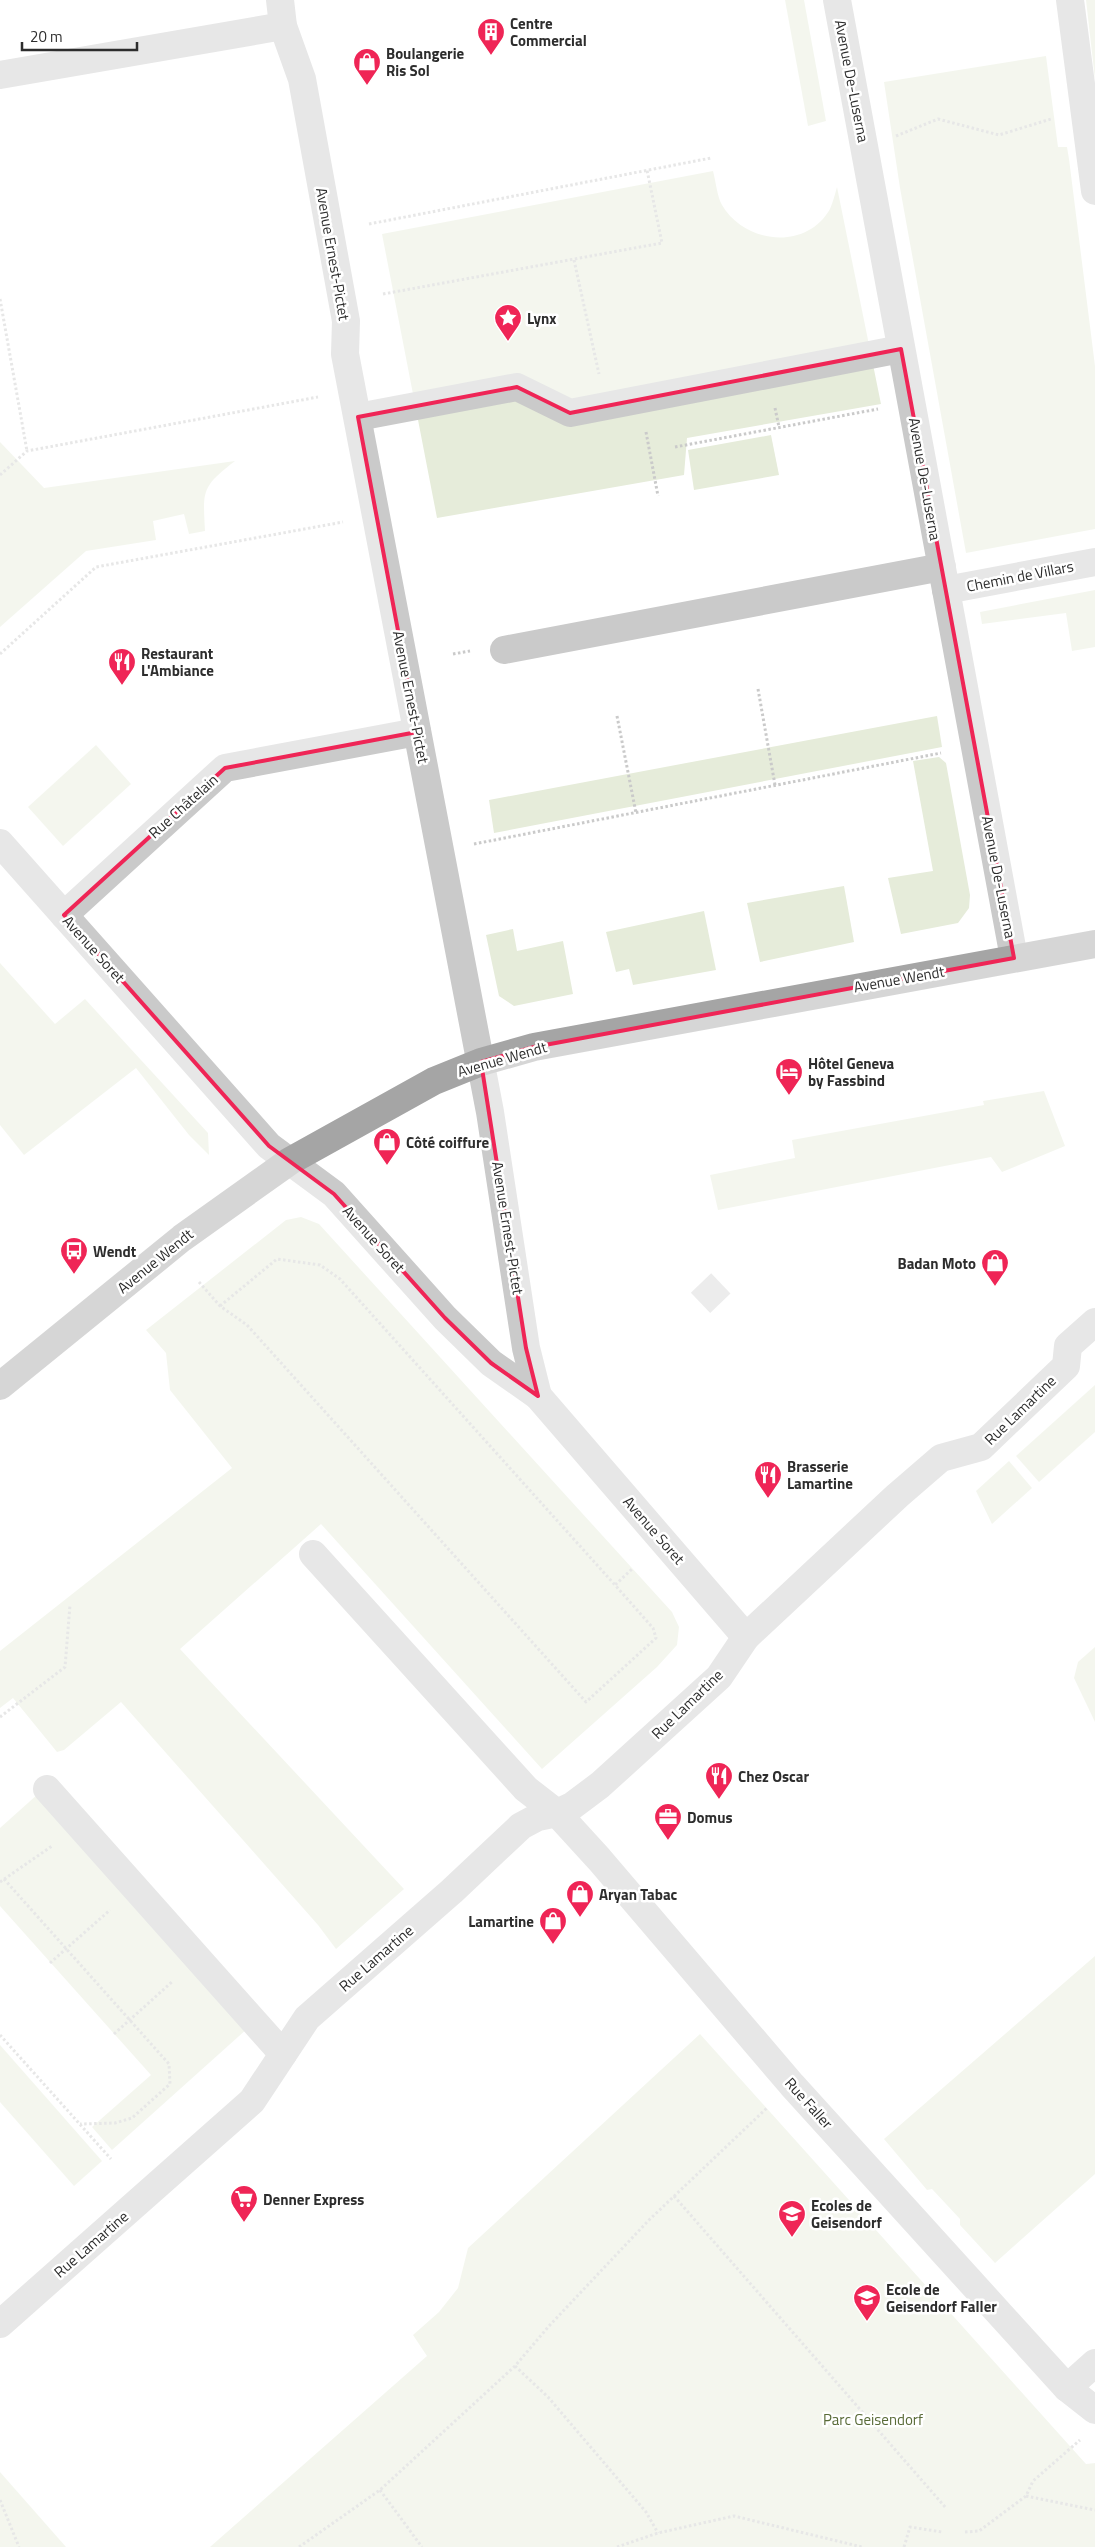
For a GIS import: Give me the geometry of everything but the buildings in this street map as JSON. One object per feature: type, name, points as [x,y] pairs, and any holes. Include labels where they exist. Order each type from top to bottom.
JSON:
[{"type":"main road","name":"Avenue Wendt","points":[[0,1386],[182,1238],[290,1161],[434,1081],[481,1062],[534,1047],[1095,944]]},
{"type":"street","name":"Avenue De-Luserna","points":[[837,0],[1014,958]]},
{"type":"street","points":[[1070,0],[1095,191]]},
{"type":"street","points":[[0,75],[282,13]]},
{"type":"street","name":"Avenue Ernest-Pictet","points":[[282,13],[302,79],[346,321],[345,354],[481,1062],[526,1348],[538,1396]]},
{"type":"street","points":[[358,418],[517,387],[570,413],[901,348]]},
{"type":"street","name":"Chemin de Villars","points":[[504,650],[944,579],[1095,562]]},
{"type":"street","name":"Rue Châtelain","points":[[64,915],[224,768],[418,732]]},
{"type":"street","name":"Avenue Soret","points":[[0,843],[269,1146],[334,1194],[445,1318],[491,1363],[538,1396],[746,1637]]},
{"type":"street","name":"Rue Lamartine","points":[[0,2324],[252,2102],[307,2018],[452,1891],[520,1826],[538,1817],[557,1814],[572,1806],[600,1785],[719,1676],[746,1637],[941,1458],[981,1447],[1066,1366],[1068,1346],[1095,1322]]},
{"type":"street","name":"Rue Faller","points":[[313,1554],[526,1789],[557,1814],[680,1952],[792,2085],[1067,2388],[1095,2410]]},
{"type":"street","points":[[47,1789],[283,2054]]},
{"type":"street","points":[[1067,2388],[1095,2363]]},
{"type":"path","points":[[887,139],[938,119],[999,135],[1053,118]]},
{"type":"path","points":[[369,224],[710,158]]},
{"type":"path","points":[[383,294],[662,243],[647,170]]},
{"type":"path","points":[[574,260],[607,406]]},
{"type":"path","points":[[0,299],[27,451]]},
{"type":"path","points":[[0,475],[27,451],[322,396]]},
{"type":"path","points":[[640,399],[658,496]]},
{"type":"path","points":[[674,447],[886,408]]},
{"type":"path","points":[[0,654],[96,568],[344,522]]},
{"type":"path","points":[[758,689],[775,785]]},
{"type":"path","points":[[617,716],[636,813]]},
{"type":"path","points":[[473,844],[948,752]]},
{"type":"path","points":[[199,1282],[220,1306],[247,1325],[586,1702],[656,1638],[653,1628],[340,1279],[320,1265],[277,1259],[220,1306]]},
{"type":"path","points":[[615,1585],[632,1569]]},
{"type":"path","points":[[0,1717],[65,1667],[70,1604]]},
{"type":"path","points":[[0,1882],[50,1849],[73,1820]]},
{"type":"path","points":[[4,1879],[169,2064],[170,2084],[132,2118],[115,2123],[80,2124]]},
{"type":"path","points":[[50,1963],[134,1888]]},
{"type":"path","points":[[114,2034],[198,1959]]},
{"type":"path","points":[[0,2035],[111,2159]]},
{"type":"path","points":[[299,2547],[380,2490],[515,2366],[563,2311],[674,2196],[775,2100]]},
{"type":"path","points":[[674,2196],[802,2346],[946,2508]]},
{"type":"path","points":[[515,2366],[548,2398],[646,2512],[658,2533]]},
{"type":"path","points":[[965,2532],[979,2532],[1026,2496],[1033,2481],[1081,2439]]},
{"type":"path","points":[[380,2490],[422,2547]]},
{"type":"path","points":[[1026,2496],[1095,2510]]},
{"type":"path","points":[[0,2500],[19,2547]]},
{"type":"path","points":[[616,2547],[658,2533],[734,2516],[862,2547]]},
{"type":"path","points":[[904,2547],[910,2527],[942,2532]]},
{"type":"highlighted area","points":[[901,349],[1014,958],[534,1047],[481,1062],[526,1348],[538,1396],[491,1363],[445,1318],[334,1194],[269,1146],[64,915],[225,768],[417,732],[358,417],[517,387],[570,413]]},
{"type":"green space","points":[[785,0],[804,0],[826,121],[808,126]]},
{"type":"green space","points":[[1086,0],[1095,0],[1095,79]]},
{"type":"green space","points":[[1046,56],[1058,147],[1067,147],[1069,159],[1095,366],[1095,529],[966,553],[900,188],[884,82]]},
{"type":"green space","points":[[713,171],[720,201],[732,218],[745,228],[760,234],[776,237],[806,232],[819,222],[830,209],[837,187],[881,404],[687,438],[684,475],[437,518],[382,234]]},
{"type":"green space","points":[[771,435],[779,475],[694,490],[688,450]]},
{"type":"green space","points":[[0,442],[44,488],[235,461],[216,477],[207,491],[204,507],[205,531],[189,534],[184,514],[153,521],[156,540],[86,551],[0,627]]},
{"type":"green space","points":[[1095,590],[1095,647],[1072,651],[1066,613],[982,624],[980,612]]},
{"type":"green space","points":[[937,716],[942,747],[494,833],[489,800]]},
{"type":"green space","points":[[96,745],[131,784],[63,846],[28,807]]},
{"type":"green space","points":[[939,757],[946,763],[970,895],[969,908],[958,923],[901,934],[888,878],[933,871],[913,761]]},
{"type":"green space","points":[[844,886],[854,942],[760,962],[747,903]]},
{"type":"green space","points":[[704,911],[716,970],[633,985],[629,969],[616,972],[606,932]]},
{"type":"green space","points":[[513,929],[517,951],[563,941],[573,994],[514,1006],[499,996],[486,935]]},
{"type":"green space","points":[[0,963],[55,1024],[85,999],[208,1133],[209,1155],[189,1135],[136,1068],[24,1155],[0,1125]]},
{"type":"green space","points":[[1044,1091],[1065,1146],[1002,1172],[991,1157],[718,1210],[710,1175],[795,1158],[792,1140],[984,1105],[983,1101]]},
{"type":"green space","points":[[301,1217],[319,1224],[672,1612],[679,1627],[677,1645],[657,1667],[542,1769],[321,1524],[180,1649],[404,1889],[336,1949],[318,1925],[121,1702],[64,1750],[57,1752],[13,1698],[0,1708],[0,1651],[232,1468],[170,1390],[166,1353],[146,1330],[286,1220]]},
{"type":"green space","points":[[1095,1385],[1095,1432],[1039,1482],[1016,1456]]},
{"type":"green space","points":[[1009,1461],[1032,1488],[992,1524],[976,1491]]},
{"type":"green space","points":[[1095,1647],[1095,1722],[1074,1678],[1078,1662]]},
{"type":"green space","points":[[38,1794],[248,2028],[112,2150],[92,2127],[151,2075],[0,1906],[0,1828]]},
{"type":"green space","points":[[1095,1956],[1095,2174],[995,2263],[960,2225],[960,2219],[932,2189],[927,2190],[884,2139]]},
{"type":"green space","name":"Parc Geisendorf","points":[[700,2034],[1086,2464],[1095,2463],[1095,2547],[210,2547],[427,2356],[413,2335],[439,2312],[458,2288],[468,2248]]},
{"type":"green space","points":[[0,2045],[102,2161],[74,2186],[0,2102]]},
{"type":"green space","points":[[0,2472],[66,2547],[0,2547]]},
{"type":"tunnel","points":[[701,1283],[722,1305]]},
{"type":"place","name":"Centre Commercial","points":[[491,56]]},
{"type":"place","name":"Boulangerie Ris Sol","points":[[367,86]]},
{"type":"place","name":"Lynx","points":[[508,342]]},
{"type":"place","name":"Restaurant L'Ambiance","points":[[122,686]]},
{"type":"place","name":"Hôtel Geneva by Fassbind","points":[[789,1096]]},
{"type":"place","name":"Côté coiffure","points":[[387,1166]]},
{"type":"place","name":"Wendt","points":[[74,1275]]},
{"type":"place","name":"Badan Moto","points":[[995,1287]]},
{"type":"place","name":"Brasserie Lamartine","points":[[768,1499]]},
{"type":"place","name":"Chez Oscar","points":[[719,1800]]},
{"type":"place","name":"Domus","points":[[668,1841]]},
{"type":"place","name":"Aryan Tabac","points":[[580,1918]]},
{"type":"place","name":"Lamartine","points":[[553,1945]]},
{"type":"place","name":"Denner Express","points":[[244,2223]]},
{"type":"place","name":"Ecoles de Geisendorf","points":[[792,2238]]},
{"type":"place","name":"Ecole de Geisendorf Faller","points":[[867,2322]]}]
